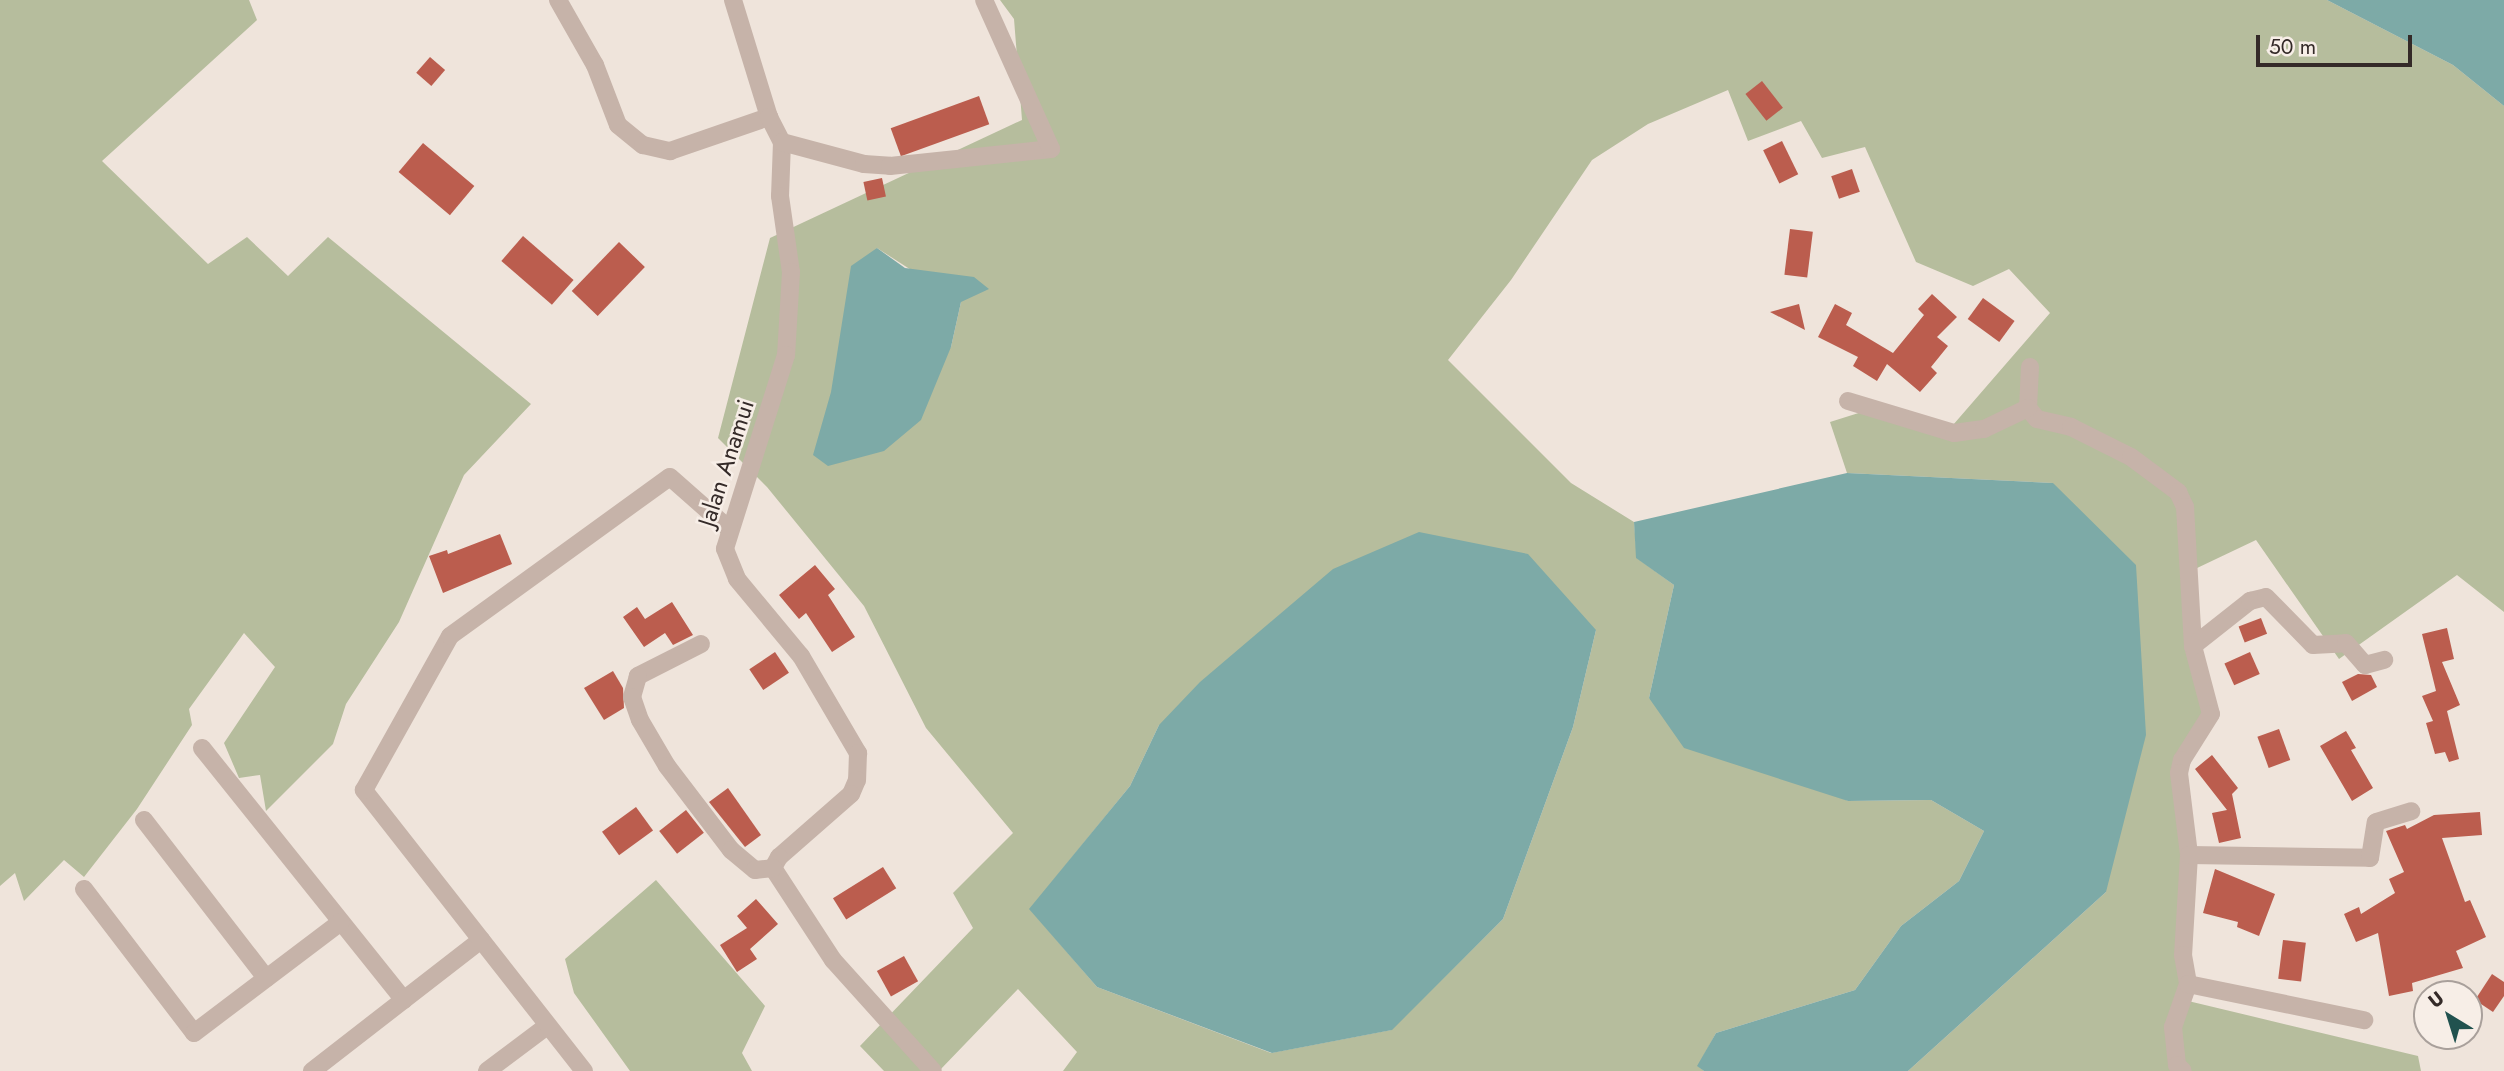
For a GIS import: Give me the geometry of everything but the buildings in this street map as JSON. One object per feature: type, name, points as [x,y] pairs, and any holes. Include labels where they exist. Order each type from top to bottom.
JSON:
[{"type":"street","points":[[558,0],[595,65],[618,125],[643,145],[670,151],[769,117]]},
{"type":"street","name":"Jalan Anamui","points":[[733,0],[769,117],[782,142],[780,197],[790,272],[786,355],[729,528],[725,549],[737,579],[801,656],[858,753],[857,780],[851,794],[779,856],[774,868]]},
{"type":"street","points":[[782,142],[864,164],[890,166],[1051,149],[984,0]]},
{"type":"street","points":[[2030,367],[2028,408],[2038,419],[2071,427],[2131,457],[2178,492],[2185,507],[2193,646],[2211,714],[2182,760],[2179,773],[2189,856],[2183,955],[2189,984],[2173,1027],[2177,1065],[2183,1071]]},
{"type":"street","points":[[1848,401],[1954,433],[1984,429],[2028,408]]},
{"type":"street","points":[[584,1071],[364,790],[450,636],[670,477],[729,528]]},
{"type":"street","points":[[2193,646],[2250,601],[2266,597],[2313,645],[2346,643],[2365,665],[2385,660]]},
{"type":"street","points":[[701,644],[638,676],[632,697],[640,720],[667,766],[731,850],[755,870],[774,868],[834,960],[933,1071]]},
{"type":"street","points":[[202,748],[404,1000]]},
{"type":"street","points":[[2189,856],[2370,858],[2376,822],[2411,811]]},
{"type":"street","points":[[144,820],[267,978]]},
{"type":"street","points":[[84,889],[194,1033],[341,922]]},
{"type":"street","points":[[313,1071],[481,940]]},
{"type":"street","points":[[2189,984],[2364,1020]]},
{"type":"street","points":[[487,1071],[547,1026]]},
{"type":"green space","points":[[0,0],[249,0],[257,20],[102,161],[208,264],[247,237],[288,276],[328,237],[531,404],[464,475],[399,622],[346,704],[333,744],[266,811],[260,775],[239,778],[224,743],[275,667],[244,633],[189,709],[192,725],[137,809],[84,877],[64,860],[24,901],[15,873],[0,886]]},
{"type":"green space","points":[[1000,0],[2327,0],[2453,65],[2504,106],[2504,612],[2457,575],[2339,659],[2256,540],[2195,569],[2190,649],[2219,717],[2179,766],[2184,1000],[2418,1056],[2421,1071],[1908,1071],[2106,892],[2053,483],[1847,473],[1830,422],[1884,405],[1953,425],[2050,313],[2009,269],[1973,286],[1916,262],[1865,147],[1822,158],[1801,121],[1748,141],[1728,90],[1648,124],[1592,160],[1511,280],[1448,360],[1571,483],[1634,522],[1637,558],[1674,585],[1649,698],[1848,801],[1931,800],[1984,831],[1959,881],[1901,926],[1855,990],[1716,1033],[1698,1066],[1704,1071],[1063,1071],[1077,1052],[1018,989],[939,1071],[884,1071],[860,1046],[973,928],[953,893],[1013,833],[926,728],[864,606],[767,487],[718,438],[770,238],[1022,120],[1014,19]],"holes":[[[877,248],[961,302],[951,347],[814,455]],[[1596,630],[1573,727],[1503,919],[1391,1030],[1271,1053],[1097,987],[1030,909],[1130,786],[1159,725]]]},
{"type":"green space","points":[[656,880],[765,1006],[742,1053],[752,1071],[630,1071],[574,993],[565,959]]},
{"type":"water","points":[[2327,0],[2504,0],[2504,106],[2453,65]]},
{"type":"water","points":[[877,248],[905,268],[974,277],[989,289],[961,302],[951,347],[921,420],[884,451],[828,466],[813,455],[831,392],[851,266]]},
{"type":"water","points":[[1847,473],[2053,483],[2136,565],[2146,735],[2106,892],[1908,1071],[1704,1071],[1697,1066],[1716,1033],[1855,990],[1901,926],[1959,881],[1984,831],[1931,800],[1848,801],[1684,748],[1649,698],[1674,585],[1636,558],[1634,522]]},
{"type":"water","points":[[1419,532],[1528,554],[1596,630],[1573,727],[1503,919],[1392,1030],[1272,1053],[1097,987],[1029,909],[1130,786],[1159,725],[1200,682],[1333,569]]}]
